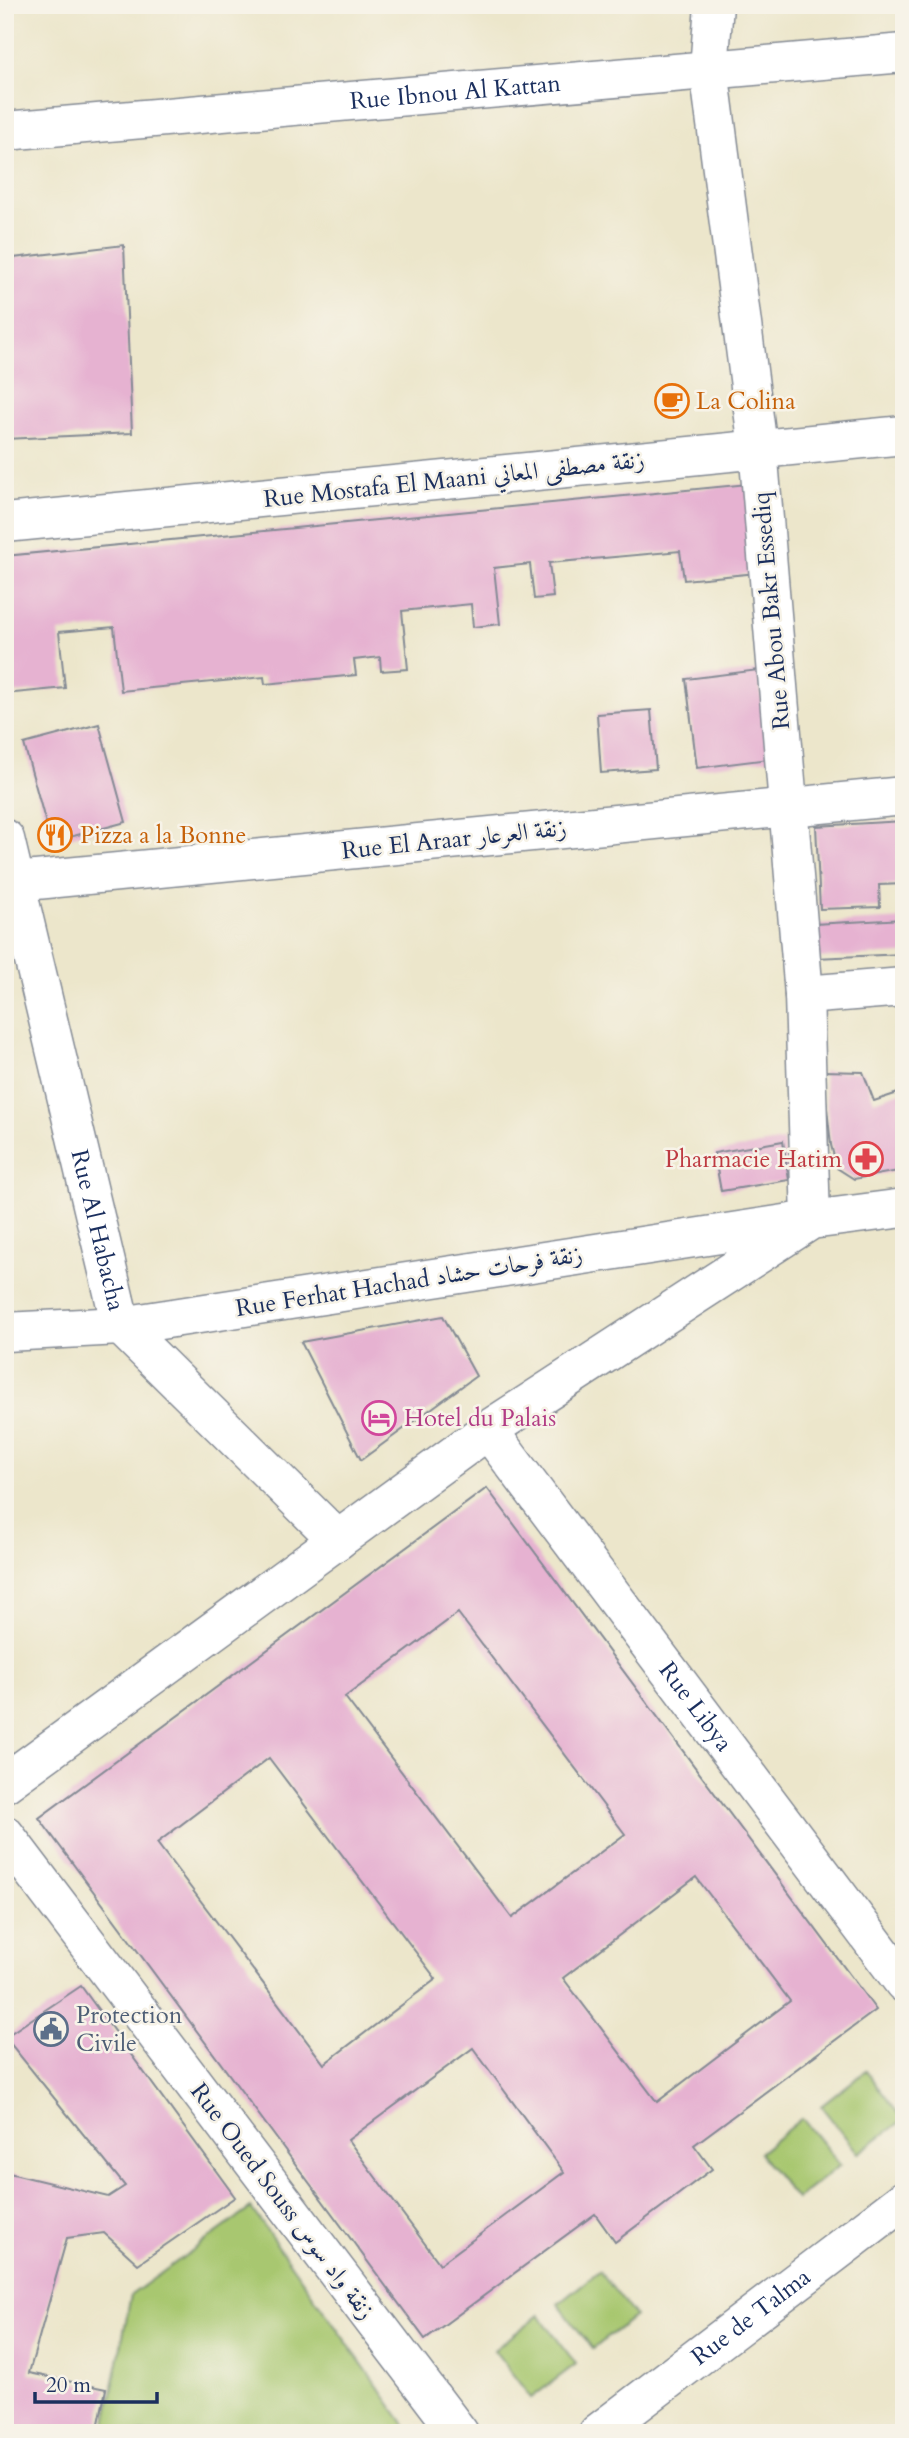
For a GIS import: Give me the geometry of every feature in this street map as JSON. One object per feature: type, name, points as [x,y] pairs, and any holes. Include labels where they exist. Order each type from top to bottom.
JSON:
[{"type":"street","name":"Rue Abou Bakr Essediq","points":[[714,5],[709,69],[758,448],[804,995],[811,1220]]},
{"type":"street","name":"Rue Ibnou Al Kattan","points":[[5,131],[904,52]]},
{"type":"street","name":"Rue Mostafa El Maani زنقة مصطفى المعاني","points":[[5,523],[904,435]]},
{"type":"street","name":"Rue El Araar زنقة العرعار","points":[[10,883],[904,796]]},
{"type":"street","name":"Rue Al Habacha","points":[[5,839],[10,883],[121,1326],[338,1540]]},
{"type":"street","points":[[804,995],[904,987]]},
{"type":"street","name":"Rue Ferhat Hachad زنقة فرحات حشاد","points":[[5,1332],[121,1326],[904,1208]]},
{"type":"street","points":[[5,1783],[488,1430],[811,1220]]},
{"type":"street","name":"Rue Libya","points":[[488,1430],[904,1983]]},
{"type":"street","name":"Rue Oued Souss زنقة واد سوس","points":[[5,1835],[459,2433]]},
{"type":"street","name":"Rue de Talma","points":[[598,2433],[904,2200]]},
{"type":"green space","points":[[866,2071],[903,2120],[858,2153],[821,2106]]},
{"type":"green space","points":[[802,2118],[840,2165],[796,2199],[759,2153]]},
{"type":"green space","points":[[251,2208],[411,2433],[104,2433],[131,2295]]},
{"type":"green space","points":[[599,2271],[635,2316],[593,2349],[558,2304]]},
{"type":"green space","points":[[539,2315],[576,2364],[531,2398],[494,2350]]},
{"type":"building","points":[[124,245],[132,433],[5,439],[5,259]]},
{"type":"building","points":[[748,484],[757,573],[684,580],[680,551],[549,563],[553,597],[534,599],[530,564],[494,568],[500,624],[473,627],[471,604],[402,611],[408,669],[381,671],[380,657],[354,660],[356,675],[265,684],[264,677],[121,691],[114,627],[59,632],[65,688],[5,694],[5,556]]},
{"type":"building","points":[[758,670],[769,759],[697,768],[686,679]]},
{"type":"building","points":[[651,710],[656,769],[601,773],[597,714]]},
{"type":"building","points":[[99,724],[126,822],[51,842],[24,744]]},
{"type":"building","points":[[904,821],[904,884],[879,885],[880,907],[820,909],[816,826]]},
{"type":"building","points":[[904,919],[904,954],[816,958],[814,924]]},
{"type":"building","points":[[823,1071],[863,1072],[874,1101],[904,1091],[904,1170],[854,1179],[837,1168],[831,1145]]},
{"type":"building","points":[[783,1141],[789,1180],[721,1191],[714,1153]]},
{"type":"building","name":"Hotel du Palais","points":[[443,1316],[476,1376],[361,1460],[301,1342]]},
{"type":"building","points":[[487,1488],[876,2010],[694,2145],[712,2169],[615,2242],[595,2214],[425,2339],[39,1818]],"holes":[[[458,1613],[625,1834],[512,1918],[345,1697]],[[269,1758],[436,1979],[324,2064],[157,1843]],[[696,1877],[790,2001],[657,2102],[563,1978]],[[473,2048],[564,2172],[440,2264],[348,2140]]]},
{"type":"building","points":[[81,1986],[235,2197],[138,2264],[104,2233],[67,2238],[29,2373],[106,2389],[97,2433],[5,2433],[5,2172],[108,2197],[125,2186],[5,2037]]},
{"type":"place","name":"La Colina","points":[[672,401]]},
{"type":"place","name":"Pizza a la Bonne","points":[[55,835]]},
{"type":"place","name":"Pharmacie Hatim","points":[[866,1159]]},
{"type":"place","name":"Hotel du Palais","points":[[379,1418]]},
{"type":"place","name":"Protection Civile","points":[[51,2029]]}]
